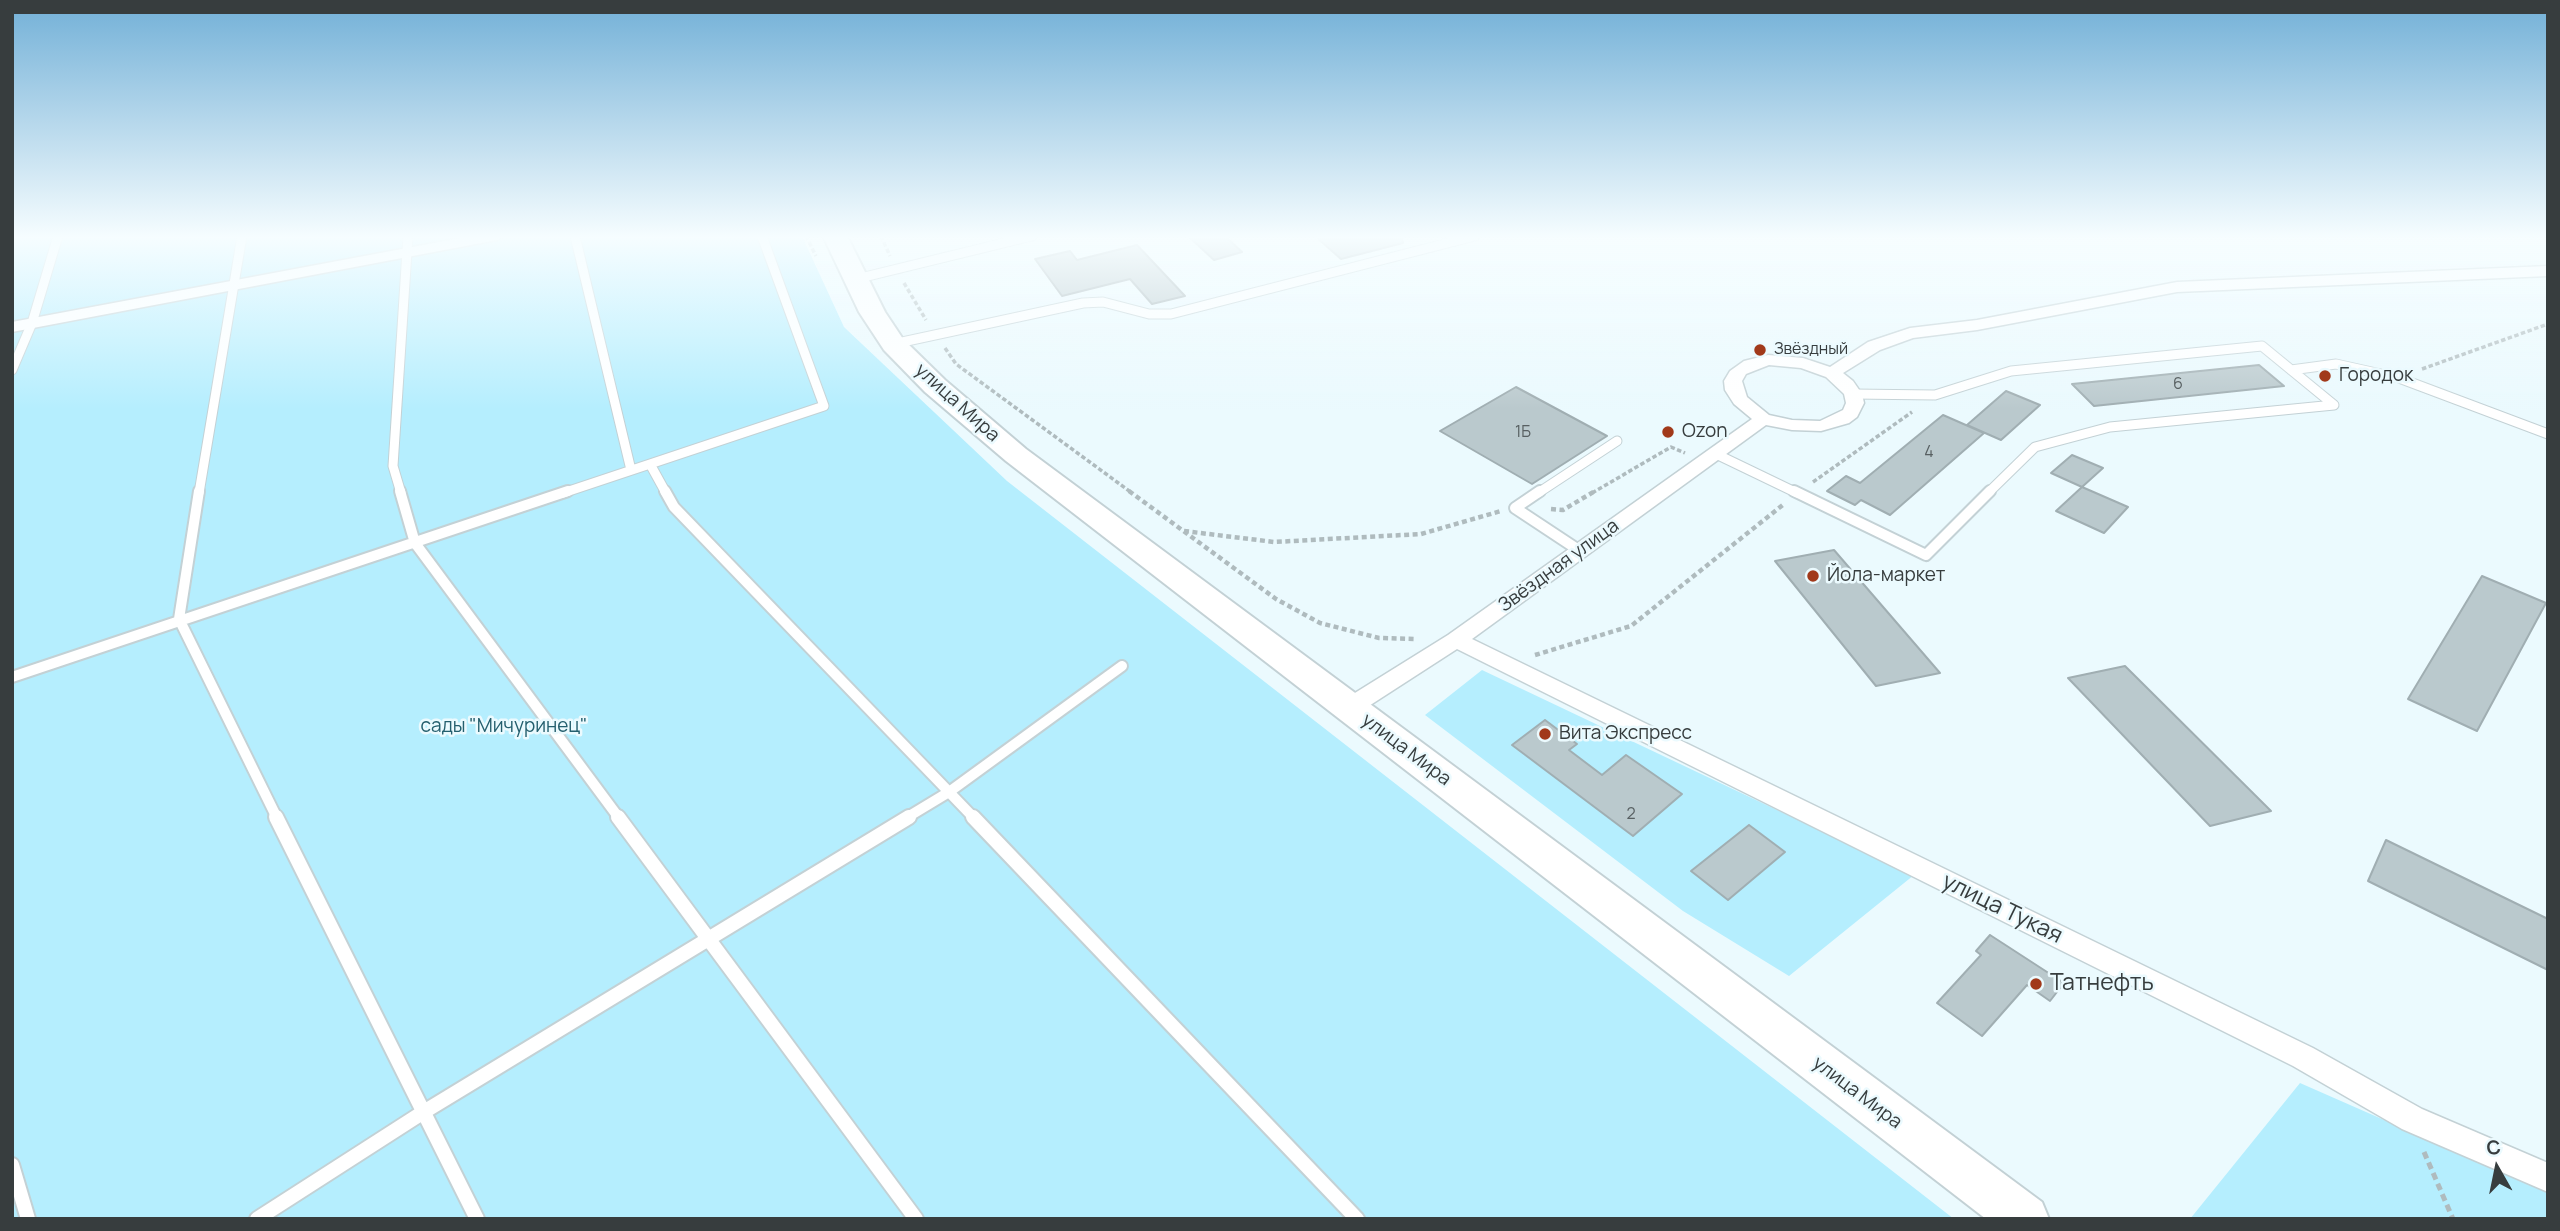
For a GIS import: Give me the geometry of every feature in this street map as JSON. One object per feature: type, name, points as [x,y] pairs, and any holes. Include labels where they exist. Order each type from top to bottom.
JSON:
[{"type":"main road","name":"улица Мира","points":[[863,293],[893,344],[935,386],[1016,455],[2025,1219]]},
{"type":"street","points":[[12,327],[198,293]]},
{"type":"street","points":[[1832,373],[1874,346],[1910,333],[1977,325],[2143,293]]},
{"type":"street","points":[[1768,360],[1787,360],[1832,373],[1847,385],[1853,394],[1855,403],[1851,413],[1833,424],[1808,427],[1763,419],[1750,410],[1734,390],[1733,380],[1739,371],[1750,365],[1768,360]]},
{"type":"street","name":"Звёздная улица","points":[[1350,707],[1456,640],[1763,419]]},
{"type":"street","name":"улица Тукая","points":[[1456,640],[2303,1057],[2412,1119],[2548,1178]]},
{"type":"lane","points":[[12,370],[32,323],[41,293]]},
{"type":"lane","points":[[233,293],[179,619],[422,1113],[477,1219]]},
{"type":"lane","points":[[405,293],[394,466],[415,543],[916,1219]]},
{"type":"lane","points":[[589,293],[631,470]]},
{"type":"lane","points":[[12,677],[824,405],[783,293]]},
{"type":"lane","points":[[893,344],[1083,303],[1103,302],[1149,314],[1171,314],[1251,293]]},
{"type":"lane","points":[[1716,454],[1926,555],[2035,447],[2110,427],[2333,405],[2262,346],[2011,371],[1935,395],[1853,394]]},
{"type":"lane","points":[[2291,370],[2336,364],[2399,378],[2548,434]]},
{"type":"lane","points":[[1580,551],[1515,508],[1617,442]]},
{"type":"lane","points":[[650,464],[674,507],[1357,1219]]},
{"type":"lane","points":[[257,1219],[422,1113],[949,792],[1122,666]]},
{"type":"lane","points":[[12,1165],[28,1219]]},
{"type":"path","points":[[910,293],[956,364],[1276,599],[1320,623],[1379,638],[1456,640]]},
{"type":"path","points":[[2399,378],[2548,324]]},
{"type":"path","points":[[1506,664],[1632,626],[1798,493],[1935,395]]},
{"type":"path","points":[[1183,530],[1274,542],[1421,534],[1515,508],[1563,510],[1671,447]]},
{"type":"path","points":[[2412,1119],[2453,1219]]},
{"type":"green space","name":"сады \"Мичуринец\"","points":[[12,293],[829,293],[844,327],[1007,481],[1954,1219],[12,1219]]},
{"type":"green space","points":[[1482,670],[1914,875],[1789,976],[1683,911],[1425,715]]},
{"type":"green space","points":[[2300,1083],[2548,1192],[2548,1219],[2190,1219]]},
{"type":"building","points":[[1143,293],[1183,293],[1185,296],[1152,304]]},
{"type":"building","points":[[2259,365],[2284,386],[2094,406],[2072,384]]},
{"type":"building","points":[[1516,387],[1607,436],[1532,484],[1440,431]]},
{"type":"building","points":[[2006,391],[2040,405],[2001,440],[1967,425]]},
{"type":"building","points":[[1943,415],[1984,433],[1890,515],[1861,500],[1855,505],[1827,491],[1846,476],[1860,483]]},
{"type":"building","points":[[2072,455],[2103,468],[2082,487],[2051,473]]},
{"type":"building","points":[[2082,487],[2128,507],[2104,533],[2056,511]]},
{"type":"building","points":[[1834,550],[1940,673],[1876,686],[1775,561]]},
{"type":"building","points":[[2482,576],[2546,603],[2477,731],[2408,699]]},
{"type":"building","points":[[2125,666],[2271,811],[2210,826],[2068,678]]},
{"type":"building","points":[[1545,720],[1577,744],[1569,750],[1602,775],[1626,755],[1682,794],[1633,836],[1512,745]]},
{"type":"building","points":[[1749,825],[1785,852],[1728,900],[1691,871]]},
{"type":"building","points":[[2386,840],[2548,919],[2548,970],[2368,881]]},
{"type":"building","points":[[1990,935],[2064,983],[2050,1001],[2027,985],[1982,1036],[1937,1003],[1981,955],[1976,951]]},
{"type":"place","name":"Звёздный","points":[[1760,350]]},
{"type":"place","name":"Городок","points":[[2325,376]]},
{"type":"place","name":"Ozon","points":[[1668,432]]},
{"type":"place","name":"Йола-маркет","points":[[1813,576]]},
{"type":"place","name":"Вита Экспресс","points":[[1545,734]]},
{"type":"place","name":"Татнефть","points":[[2036,984]]}]
